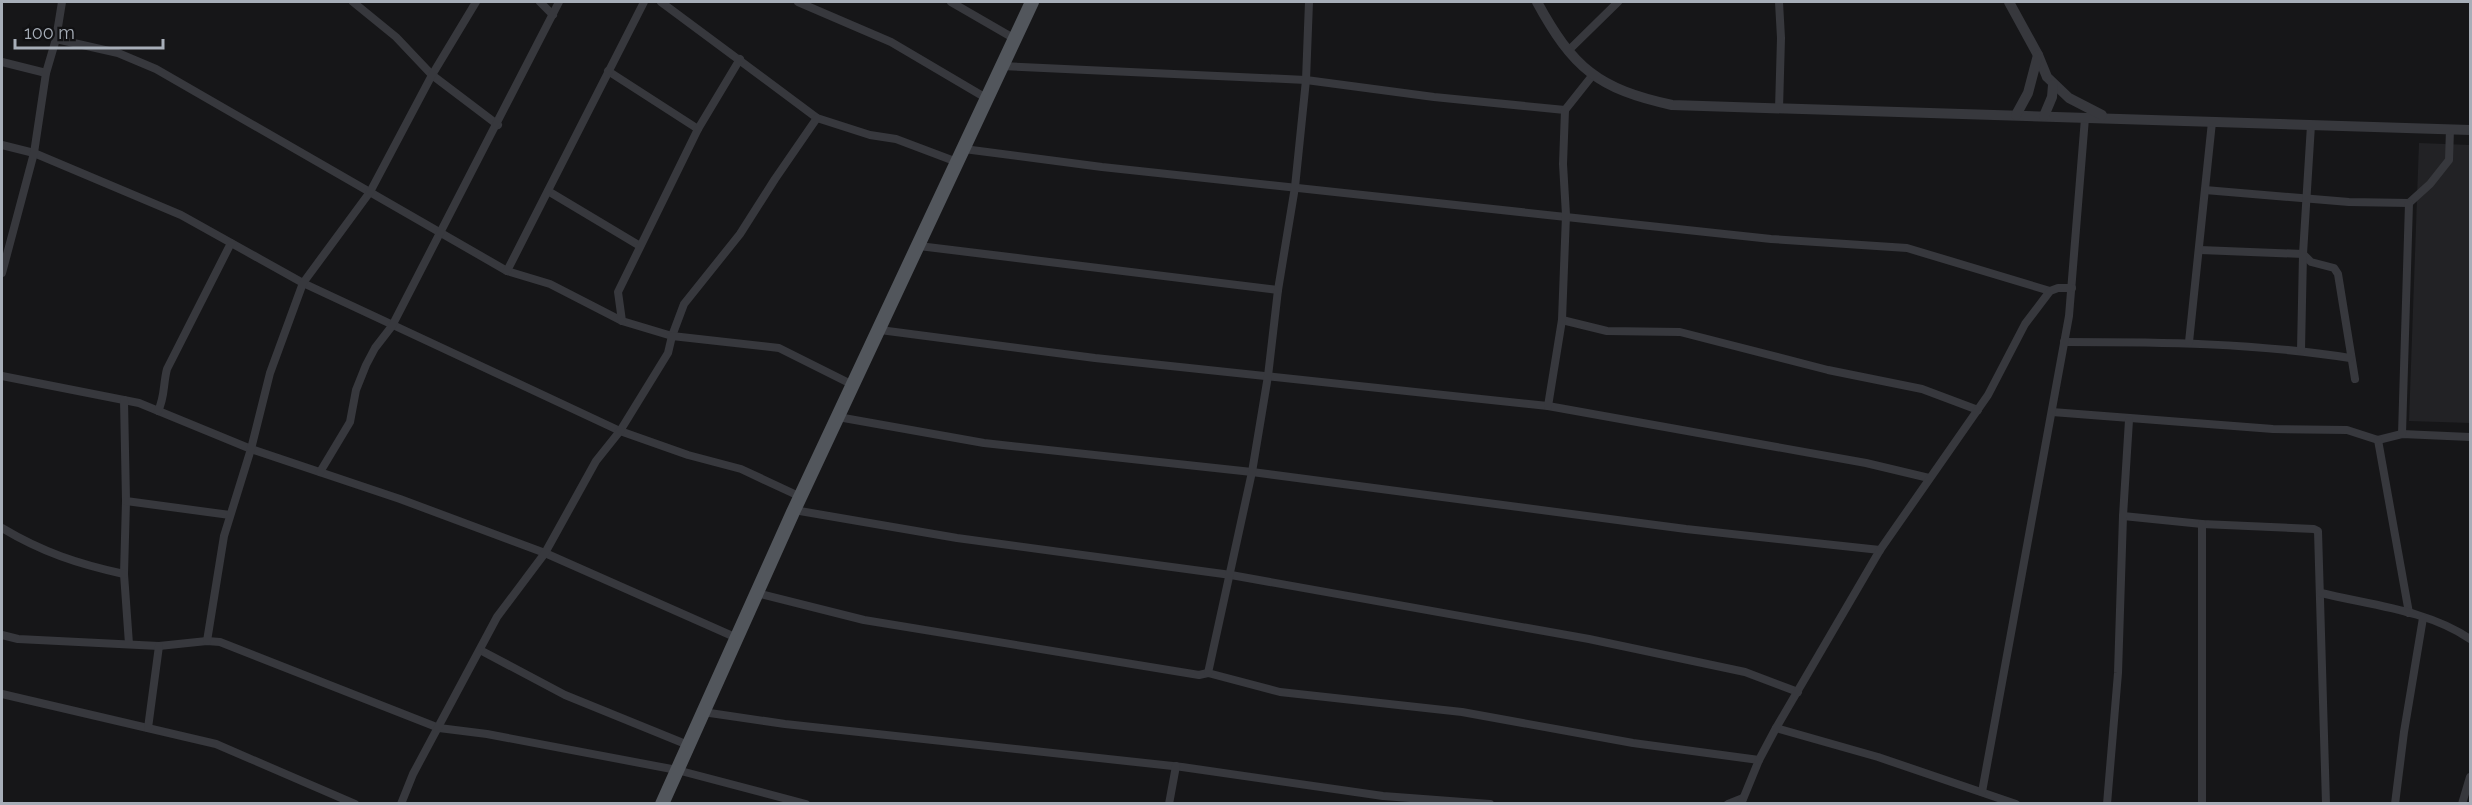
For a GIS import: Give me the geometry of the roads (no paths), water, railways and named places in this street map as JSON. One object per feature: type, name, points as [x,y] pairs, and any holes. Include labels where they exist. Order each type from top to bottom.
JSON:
[{"type":"main road","points":[[662,804],[794,510],[1032,2]]},
{"type":"street","points":[[2,273],[34,153],[46,73],[56,39],[62,2]]},
{"type":"street","points":[[353,2],[396,37],[432,75],[498,124]]},
{"type":"street","points":[[207,641],[224,536],[251,449],[270,373],[303,283],[370,192],[432,75],[476,2]]},
{"type":"street","points":[[540,2],[553,15]]},
{"type":"street","points":[[320,472],[350,422],[356,390],[366,364],[392,326],[442,233],[559,2]]},
{"type":"street","points":[[507,271],[644,2]]},
{"type":"street","points":[[661,2],[817,118],[870,135],[896,139],[957,162]]},
{"type":"street","points":[[798,2],[891,42],[986,98]]},
{"type":"street","points":[[951,2],[1015,39]]},
{"type":"street","points":[[1208,673],[1252,472],[1268,376],[1278,290],[1295,187],[1305,80],[1309,2]]},
{"type":"street","points":[[1537,2],[1568,51],[1592,76],[1628,93],[1672,105],[2470,129]]},
{"type":"street","points":[[1568,51],[1618,2]]},
{"type":"street","points":[[1779,2],[1781,38],[1779,109]]},
{"type":"street","points":[[2009,2],[2038,55],[2047,78],[2053,85],[2088,110],[2114,118]]},
{"type":"street","points":[[56,39],[118,53],[156,69],[507,271],[550,284],[622,321],[672,336],[779,348],[853,385]]},
{"type":"street","points":[[2016,115],[2028,93],[2038,55]]},
{"type":"street","points":[[622,321],[618,292],[698,129],[740,59]]},
{"type":"street","points":[[2,62],[46,73]]},
{"type":"street","points":[[1002,66],[1305,80],[1434,97],[1565,110]]},
{"type":"street","points":[[608,71],[698,129]]},
{"type":"street","points":[[1548,406],[1562,320],[1566,215],[1563,164],[1565,110],[1592,76]]},
{"type":"street","points":[[2044,116],[2052,97],[2053,85]]},
{"type":"street","points":[[401,804],[413,774],[497,617],[545,554],[596,461],[620,431],[668,353],[684,304],[740,234],[817,118]]},
{"type":"street","points":[[1982,792],[2064,342],[2072,288],[2085,118]]},
{"type":"street","points":[[2189,342],[2212,122]]},
{"type":"street","points":[[2301,350],[2303,254],[2311,125]]},
{"type":"street","points":[[2205,190],[2306,199],[2409,203],[2430,184],[2449,160],[2450,129]]},
{"type":"street","points":[[2,145],[34,153],[181,215],[303,283],[620,431],[688,455],[741,469],[801,497]]},
{"type":"street","points":[[964,149],[1102,167],[1566,215],[1771,239],[1907,248],[2050,291]]},
{"type":"street","points":[[548,191],[639,246]]},
{"type":"street","points":[[2402,434],[2409,203]]},
{"type":"street","points":[[158,411],[165,393],[164,380],[167,369],[231,243]]},
{"type":"street","points":[[919,246],[1278,290]]},
{"type":"street","points":[[2200,250],[2303,254],[2312,262],[2334,268],[2338,274],[2355,380]]},
{"type":"street","points":[[1728,804],[1742,801],[1759,760],[1776,728],[1881,549],[1988,395],[2025,324],[2050,291],[2058,288],[2072,288]]},
{"type":"street","points":[[1562,320],[1607,331],[1680,332],[1828,370],[1922,389],[1978,410]]},
{"type":"street","points":[[880,330],[1095,358],[1548,406],[1866,463],[1929,478]]},
{"type":"street","points":[[2064,342],[2189,342],[2301,350],[2350,358]]},
{"type":"street","points":[[2,376],[124,400],[158,411],[251,449],[400,499],[545,554],[737,638]]},
{"type":"street","points":[[124,400],[126,501],[124,574],[129,644]]},
{"type":"street","points":[[2052,412],[2129,420],[2273,429],[2347,430],[2378,440],[2402,434],[2470,437]]},
{"type":"street","points":[[838,417],[984,443],[1252,472],[1686,529],[1881,549]]},
{"type":"street","points":[[2107,804],[2118,673],[2123,516],[2129,420]]},
{"type":"street","points":[[2378,440],[2409,613]]},
{"type":"street","points":[[126,501],[230,515]]},
{"type":"street","points":[[794,510],[957,538],[1231,575],[1589,639],[1745,672],[1798,692]]},
{"type":"street","points":[[2123,516],[2202,524],[2318,531],[2326,804]]},
{"type":"street","points":[[2202,524],[2202,804]]},
{"type":"street","points":[[2,528],[21,539],[78,564],[124,574]]},
{"type":"street","points":[[758,593],[864,620],[1199,675],[1208,673],[1280,692],[1462,712],[1633,743],[1759,760]]},
{"type":"street","points":[[2321,593],[2409,613],[2443,624],[2470,639]]},
{"type":"street","points":[[2395,804],[2404,732],[2423,618]]},
{"type":"street","points":[[2,635],[18,639],[159,646],[207,641],[220,642],[439,728],[487,734],[677,770],[806,804]]},
{"type":"street","points":[[148,728],[159,646]]},
{"type":"street","points":[[480,650],[565,695],[688,745]]},
{"type":"street","points":[[2,694],[216,744],[353,803]]},
{"type":"street","points":[[703,712],[785,724],[1176,766],[1383,796],[1490,804]]},
{"type":"street","points":[[1776,728],[1878,757],[2016,804]]},
{"type":"street","points":[[1169,804],[1176,766]]},
{"type":"street","points":[[2462,804],[2470,777]]}]
